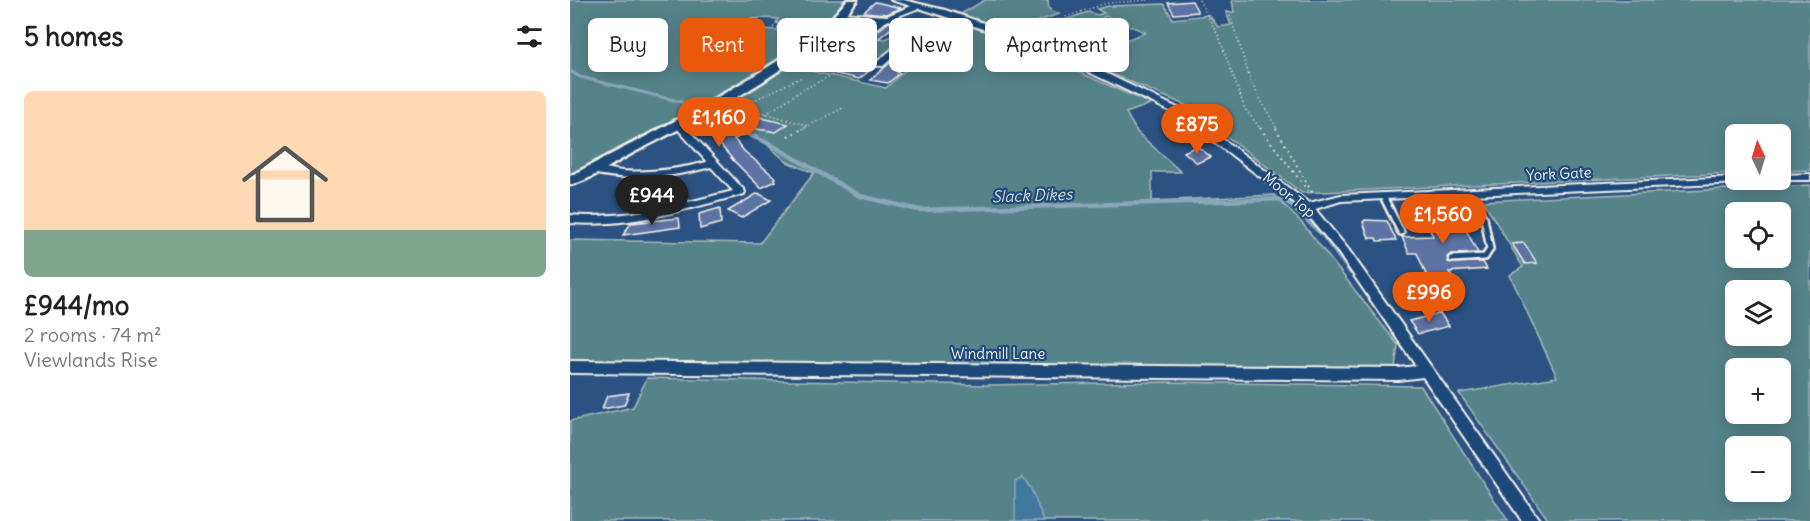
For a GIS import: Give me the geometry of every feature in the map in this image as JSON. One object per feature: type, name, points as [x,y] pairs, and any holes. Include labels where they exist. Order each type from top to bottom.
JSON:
[{"type":"street","points":[[840,18],[852,0]]},
{"type":"street","name":"Moor Top","points":[[896,0],[985,27]]},
{"type":"street","points":[[843,15],[890,18],[918,6]]},
{"type":"street","points":[[570,181],[721,100],[777,63]]},
{"type":"street","name":"Moor Top","points":[[1096,72],[1183,114],[1314,205],[1426,371],[1532,521]]},
{"type":"street","points":[[570,219],[583,221],[641,215],[740,192],[677,123]]},
{"type":"street","points":[[591,170],[614,174],[656,175],[682,172],[714,163]]},
{"type":"street","points":[[1791,178],[1810,177]]},
{"type":"street","name":"York Gate","points":[[1314,205],[1383,196],[1725,181]]},
{"type":"street","name":"Windmill Lane","points":[[570,368],[1386,374],[1426,371]]},
{"type":"lane","points":[[1452,259],[1485,257],[1491,249],[1484,218],[1467,193]]},
{"type":"lane","points":[[1383,196],[1401,232]]},
{"type":"path","points":[[1062,18],[1107,3],[1148,0]]},
{"type":"path","points":[[1199,0],[1219,37],[1245,109],[1297,173],[1314,205]]},
{"type":"path","points":[[1229,12],[1238,34],[1253,89],[1306,176],[1314,205]]},
{"type":"path","points":[[773,27],[777,27]]},
{"type":"path","points":[[766,114],[837,72]]},
{"type":"path","points":[[740,106],[766,96],[802,76]]},
{"type":"path","points":[[721,100],[809,126]]},
{"type":"path","points":[[788,136],[843,108]]},
{"type":"green space","points":[[570,0],[847,0],[841,11],[832,18],[680,18],[680,72],[759,72],[721,97],[570,176]]},
{"type":"green space","points":[[985,0],[1048,0],[1049,9],[1059,14],[1047,18],[985,18],[985,23],[959,15]]},
{"type":"green space","points":[[1232,0],[1810,0],[1810,170],[1791,171],[1791,124],[1725,124],[1725,173],[1302,193],[1185,105],[1107,72],[1129,72],[1129,39],[1145,33],[1129,25],[1129,18],[1106,16],[1070,18],[1088,12],[1097,15],[1104,13],[1097,9],[1109,6],[1164,4],[1173,19],[1209,15],[1218,27],[1231,25],[1226,12],[1234,12]]},
{"type":"green space","points":[[889,21],[889,30],[877,27]]},
{"type":"green space","points":[[973,25],[985,31],[985,72],[1079,72],[1151,104],[1126,113],[1137,132],[1181,172],[1152,172],[1152,201],[1274,195],[1303,224],[1398,345],[1395,368],[570,362],[570,240],[760,243],[814,173],[787,162],[740,121],[739,113],[721,107],[777,70],[777,72],[815,72],[886,88],[903,72],[973,72]]},
{"type":"green space","points":[[765,29],[777,30],[777,60],[765,68]]},
{"type":"green space","points":[[889,37],[889,56],[883,61],[877,61],[877,38]]},
{"type":"green space","points":[[1810,185],[1810,521],[1549,521],[1459,393],[1557,377],[1510,275],[1523,267],[1483,201],[1725,189],[1791,190],[1791,186]]},
{"type":"green space","points":[[647,378],[986,385],[1166,382],[1421,386],[1508,521],[570,521],[570,421],[633,407]]},
{"type":"water","points":[[1023,477],[1031,489],[1044,521],[1015,521],[1015,481]]},
{"type":"building","points":[[1192,1],[1198,12],[1174,14],[1168,3]]},
{"type":"building","points":[[875,2],[901,8],[887,14],[864,12]]},
{"type":"building","points":[[889,22],[889,30],[877,40],[877,31]]},
{"type":"building","points":[[889,64],[889,72],[900,73],[888,83],[870,80]]},
{"type":"building","points":[[827,72],[868,72],[859,79]]},
{"type":"building","points":[[756,116],[788,124],[776,132],[739,126]]},
{"type":"building","points":[[720,117],[744,151],[776,178],[774,179],[776,181],[761,188],[733,160],[704,125]]},
{"type":"building","points":[[1197,146],[1211,157],[1197,163],[1184,152]]},
{"type":"building","points":[[651,185],[641,198],[623,200],[634,186]]},
{"type":"building","points":[[758,193],[771,200],[741,218],[728,211]]},
{"type":"building","points":[[1433,204],[1436,210],[1460,208],[1470,226],[1464,226],[1478,253],[1451,254],[1447,257],[1448,262],[1483,262],[1487,269],[1449,272],[1456,284],[1431,286],[1417,253],[1409,253],[1402,237],[1433,236],[1417,205]]},
{"type":"building","points":[[720,208],[721,223],[700,229],[699,214]]},
{"type":"building","points":[[679,218],[680,227],[623,235],[631,223]]},
{"type":"building","points":[[1365,220],[1387,221],[1396,240],[1377,241],[1376,238],[1369,238],[1363,222]]},
{"type":"building","points":[[1524,243],[1537,263],[1525,264],[1512,244]]},
{"type":"building","points":[[1440,313],[1449,326],[1418,334],[1409,321]]},
{"type":"building","points":[[629,393],[624,405],[602,409],[607,396]]},
{"type":"waterway","points":[[570,71],[580,77],[698,106]]},
{"type":"waterway","name":"Slack Dikes","points":[[717,108],[742,115],[740,129]]},
{"type":"waterway","name":"Slack Dikes","points":[[740,129],[860,196],[919,210],[1284,199],[1323,235],[1351,273]]}]
